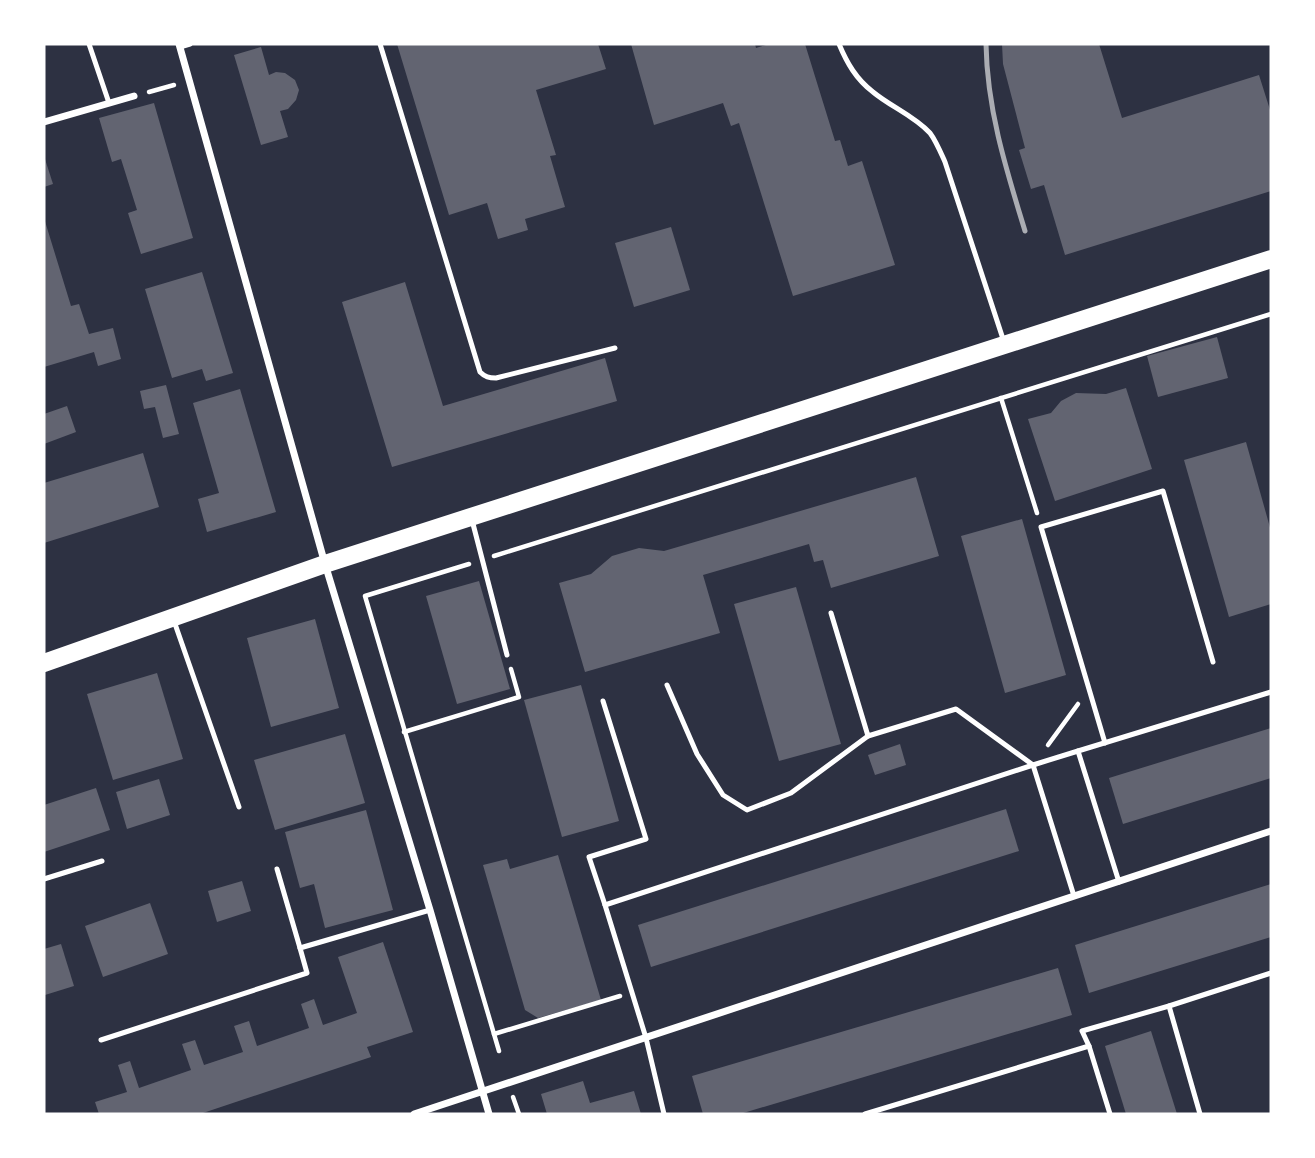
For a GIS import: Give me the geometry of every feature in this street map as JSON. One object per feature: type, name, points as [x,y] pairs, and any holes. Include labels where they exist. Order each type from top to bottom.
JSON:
[{"type":"main road","points":[[44,663],[325,564],[1271,259]]},
{"type":"street","points":[[179,45],[325,564],[489,1114]]},
{"type":"street","points":[[44,122],[134,96]]},
{"type":"street","points":[[414,1114],[1271,831]]},
{"type":"lane","points":[[89,44],[109,103]]},
{"type":"lane","points":[[179,45],[190,44]]},
{"type":"lane","points":[[380,44],[480,372],[484,376],[496,378],[615,348]]},
{"type":"lane","points":[[839,44],[846,62],[860,81],[910,116],[931,135],[946,162],[1005,345]]},
{"type":"lane","points":[[1105,743],[1041,527],[1163,491],[1213,662]]},
{"type":"lane","points":[[471,517],[507,654]]},
{"type":"lane","points":[[831,613],[868,736]]},
{"type":"lane","points":[[173,618],[239,807]]},
{"type":"lane","points":[[667,685],[703,765],[723,795],[747,810],[791,793],[868,736],[956,709],[1033,765],[1074,897]]},
{"type":"lane","points":[[605,905],[1033,765],[1271,692]]},
{"type":"lane","points":[[603,701],[646,839],[589,857],[646,1038],[664,1114]]},
{"type":"lane","points":[[1077,751],[1119,881]]},
{"type":"lane","points":[[44,879],[102,861]]},
{"type":"lane","points":[[101,1040],[307,973],[277,869]]},
{"type":"lane","points":[[300,948],[430,910]]},
{"type":"lane","points":[[1111,1114],[1082,1031],[1271,974]]},
{"type":"lane","points":[[1169,1006],[1200,1114]]},
{"type":"lane","points":[[866,1114],[1089,1046]]},
{"type":"path","points":[[134,96],[189,81]]},
{"type":"path","points":[[499,1051],[365,596],[1271,314]]},
{"type":"path","points":[[1001,398],[1041,527]]},
{"type":"path","points":[[404,732],[519,697],[507,654]]},
{"type":"path","points":[[1033,765],[1088,690]]},
{"type":"path","points":[[494,1034],[632,993]]},
{"type":"path","points":[[513,1097],[519,1114]]},
{"type":"building","points":[[397,44],[598,44],[606,69],[536,90],[556,155],[550,156],[565,207],[525,219],[528,230],[498,239],[487,203],[449,215]]},
{"type":"building","points":[[631,44],[755,44],[756,48],[769,44],[805,44],[835,141],[840,140],[848,166],[862,161],[895,265],[793,296],[739,123],[731,126],[723,103],[654,125]]},
{"type":"building","points":[[1002,44],[1099,44],[1122,118],[1259,75],[1271,113],[1271,191],[1065,255],[1044,185],[1031,189],[1019,150],[1025,148],[1003,64]]},
{"type":"building","points":[[261,47],[269,75],[276,72],[285,73],[295,80],[299,90],[296,100],[288,109],[280,111],[288,137],[261,145],[234,55]]},
{"type":"building","points":[[154,103],[193,238],[141,254],[128,213],[137,210],[121,159],[112,162],[99,118]]},
{"type":"building","points":[[44,156],[53,184],[44,187]]},
{"type":"building","points":[[44,218],[71,306],[79,304],[89,334],[113,328],[121,359],[98,366],[94,352],[44,367]]},
{"type":"building","points":[[671,227],[690,290],[634,307],[615,243]]},
{"type":"building","points":[[202,272],[233,373],[206,381],[202,369],[172,378],[145,289]]},
{"type":"building","points":[[405,282],[443,406],[605,358],[617,401],[392,467],[342,302]]},
{"type":"building","points":[[1217,337],[1228,378],[1158,397],[1147,356]]},
{"type":"building","points":[[166,385],[179,434],[163,438],[155,407],[144,409],[140,391]]},
{"type":"building","points":[[1126,388],[1152,469],[1055,501],[1028,419],[1051,413],[1061,401],[1076,393],[1106,394]]},
{"type":"building","points":[[240,389],[276,512],[207,532],[198,499],[219,493],[193,403]]},
{"type":"building","points":[[67,406],[76,432],[44,444],[44,414]]},
{"type":"building","points":[[1246,442],[1271,531],[1271,604],[1229,617],[1184,460]]},
{"type":"building","points":[[143,453],[159,507],[44,543],[44,483]]},
{"type":"building","points":[[916,477],[939,556],[831,588],[823,560],[814,562],[809,544],[703,575],[720,633],[585,672],[559,583],[591,574],[612,556],[639,548],[664,551]]},
{"type":"building","points":[[1022,519],[1066,675],[1005,693],[961,536]]},
{"type":"building","points":[[479,581],[510,689],[457,704],[426,596]]},
{"type":"building","points":[[796,587],[841,744],[779,761],[734,604]]},
{"type":"building","points":[[315,619],[339,708],[271,727],[247,638]]},
{"type":"building","points":[[157,673],[183,759],[113,780],[87,694]]},
{"type":"building","points":[[581,685],[619,821],[562,837],[524,700]]},
{"type":"building","points":[[1271,728],[1271,778],[1123,824],[1109,778]]},
{"type":"building","points":[[345,734],[365,803],[275,830],[254,760]]},
{"type":"building","points":[[900,744],[906,765],[875,775],[868,755]]},
{"type":"building","points":[[159,779],[170,815],[127,829],[116,792]]},
{"type":"building","points":[[96,788],[110,830],[44,852],[44,805]]},
{"type":"building","points":[[1006,809],[1019,851],[651,967],[638,925]]},
{"type":"building","points":[[366,810],[393,910],[325,928],[314,884],[300,888],[285,832]]},
{"type":"building","points":[[558,855],[601,1000],[538,1018],[525,1010],[483,865],[507,859],[510,869]]},
{"type":"building","points":[[242,881],[251,911],[217,922],[208,891]]},
{"type":"building","points":[[1271,884],[1271,937],[1089,993],[1075,945]]},
{"type":"building","points":[[150,903],[168,954],[103,977],[85,926]]},
{"type":"building","points":[[383,942],[413,1032],[367,1047],[371,1057],[200,1114],[99,1114],[95,1102],[127,1092],[118,1065],[130,1061],[139,1088],[191,1070],[182,1044],[195,1040],[204,1065],[243,1052],[234,1026],[249,1021],[257,1046],[309,1028],[301,1004],[314,999],[323,1025],[357,1013],[338,957]]},
{"type":"building","points":[[61,944],[74,986],[45,995],[44,949]]},
{"type":"building","points":[[1058,968],[1072,1015],[740,1114],[703,1114],[692,1076]]},
{"type":"building","points":[[1151,1031],[1177,1114],[1126,1114],[1105,1046]]},
{"type":"building","points":[[583,1081],[590,1103],[634,1091],[641,1114],[547,1114],[541,1094]]},
{"type":"railway","points":[[986,44],[994,115],[1025,231]]}]
